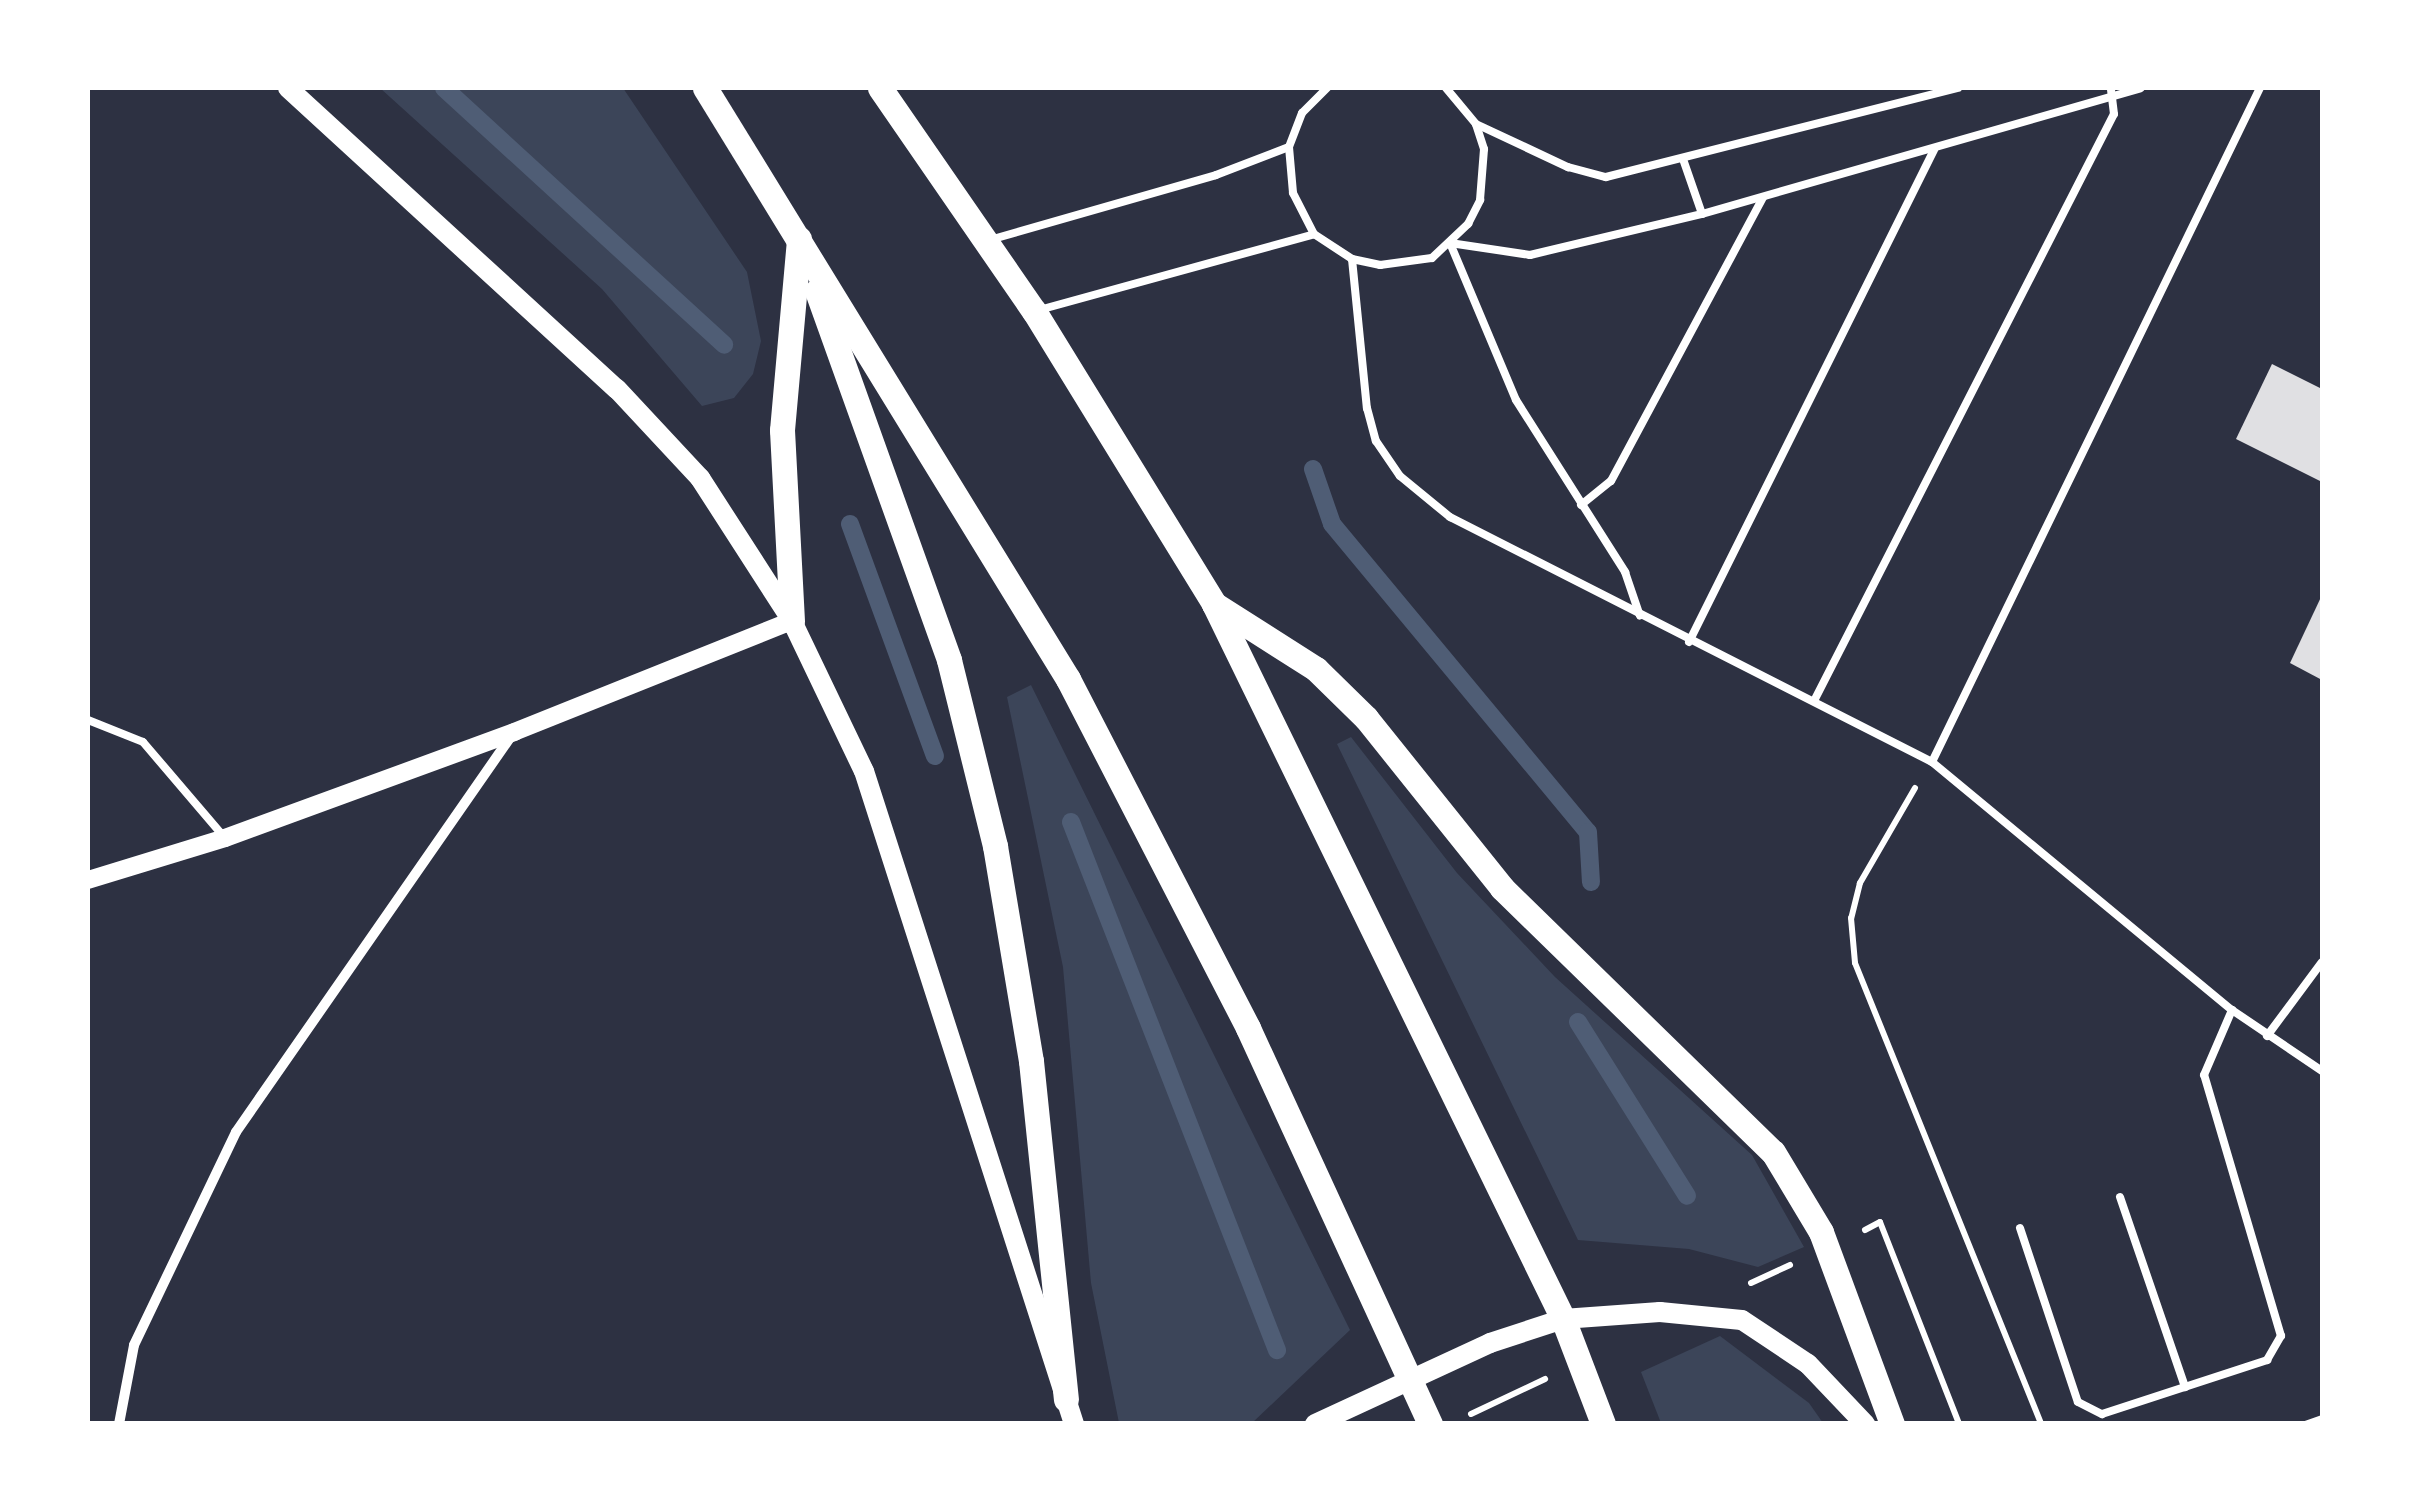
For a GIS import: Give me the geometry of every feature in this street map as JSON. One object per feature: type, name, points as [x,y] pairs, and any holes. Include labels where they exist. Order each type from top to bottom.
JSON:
[{"type":"main road","points":[[288,88],[617,389],[700,478],[792,621],[864,771],[1070,1411]]},
{"type":"main road","points":[[705,88],[1068,679],[1248,1028],[1411,1375],[1430,1424]]},
{"type":"main road","points":[[880,88],[1034,311],[1214,604],[1563,1319],[1603,1424]]},
{"type":"main road","points":[[792,621],[782,430],[799,239]]},
{"type":"main road","points":[[799,239],[949,660],[995,846],[1030,1061],[1070,1411]]},
{"type":"main road","points":[[1214,604],[1316,669],[1366,718],[1502,888],[1773,1152],[1821,1232],[1892,1424]]},
{"type":"main road","points":[[1315,1424],[1411,1375],[1563,1319],[1660,1312],[1742,1320],[1808,1364],[1865,1424]]},
{"type":"street","points":[[88,880],[226,838],[514,732],[792,621]]},
{"type":"street","points":[[119,1424],[134,1344],[236,1132],[514,732]]},
{"type":"lane","points":[[1327,88],[1302,113],[1289,147],[1293,193],[1314,234],[1352,259],[1403,264],[1432,258],[1468,224],[1486,175],[1476,124]]},
{"type":"lane","points":[[1446,88],[1476,124],[1568,167],[1606,176],[1958,88]]},
{"type":"lane","points":[[1450,243],[1530,255],[1702,214],[1934,150],[2113,92],[2140,88]]},
{"type":"lane","points":[[1932,762],[2260,88]]},
{"type":"lane","points":[[1814,701],[2114,114],[2113,92]]},
{"type":"lane","points":[[984,242],[1216,175],[1289,147]]},
{"type":"lane","points":[[1689,642],[1934,150]]},
{"type":"lane","points":[[1683,159],[1702,214]]},
{"type":"lane","points":[[1580,504],[1611,481],[1764,196]]},
{"type":"lane","points":[[1034,311],[1314,234]]},
{"type":"lane","points":[[1450,243],[1516,400],[1625,572],[1640,616]]},
{"type":"lane","points":[[1352,259],[1367,408],[1376,441],[1400,476],[1450,517],[1689,642],[1932,762],[2232,1010],[2322,1071]]},
{"type":"lane","points":[[88,720],[142,742],[226,838]]},
{"type":"lane","points":[[2268,1036],[2322,962]]},
{"type":"lane","points":[[2020,1228],[2078,1402],[2102,1414],[2267,1360],[2281,1336],[2204,1075],[2232,1010]]},
{"type":"lane","points":[[2120,1198],[2185,1387]]},
{"type":"path","points":[[1932,762],[1860,883],[1852,918],[1855,963],[2041,1424]]},
{"type":"path","points":[[1880,1222],[1959,1424]]},
{"type":"path","points":[[2305,1424],[2322,1418]]},
{"type":"shaded area","points":[[380,88],[623,88],[747,272],[761,341],[753,374],[734,398],[702,406],[602,289]]},
{"type":"shaded area","points":[[1031,685],[1350,1330],[1252,1423],[1119,1423],[1091,1283],[1063,967],[1007,697]]},
{"type":"shaded area","points":[[1351,737],[1457,873],[1555,977],[1752,1155],[1804,1247],[1758,1267],[1689,1249],[1578,1240],[1337,744]]},
{"type":"shaded area","points":[[1720,1336],[1809,1403],[1823,1423],[1661,1423],[1641,1372]]},
{"type":"building","points":[[2272,364],[2322,389],[2322,482],[2236,439]]},
{"type":"building","points":[[2322,595],[2322,680],[2290,663]]},
{"type":"waterway","points":[[444,88],[724,345]]},
{"type":"waterway","points":[[1313,469],[1332,524],[1588,832],[1591,882]]},
{"type":"waterway","points":[[850,524],[935,756]]},
{"type":"waterway","points":[[1071,822],[1277,1350]]},
{"type":"waterway","points":[[1578,1022],[1687,1196]]}]
